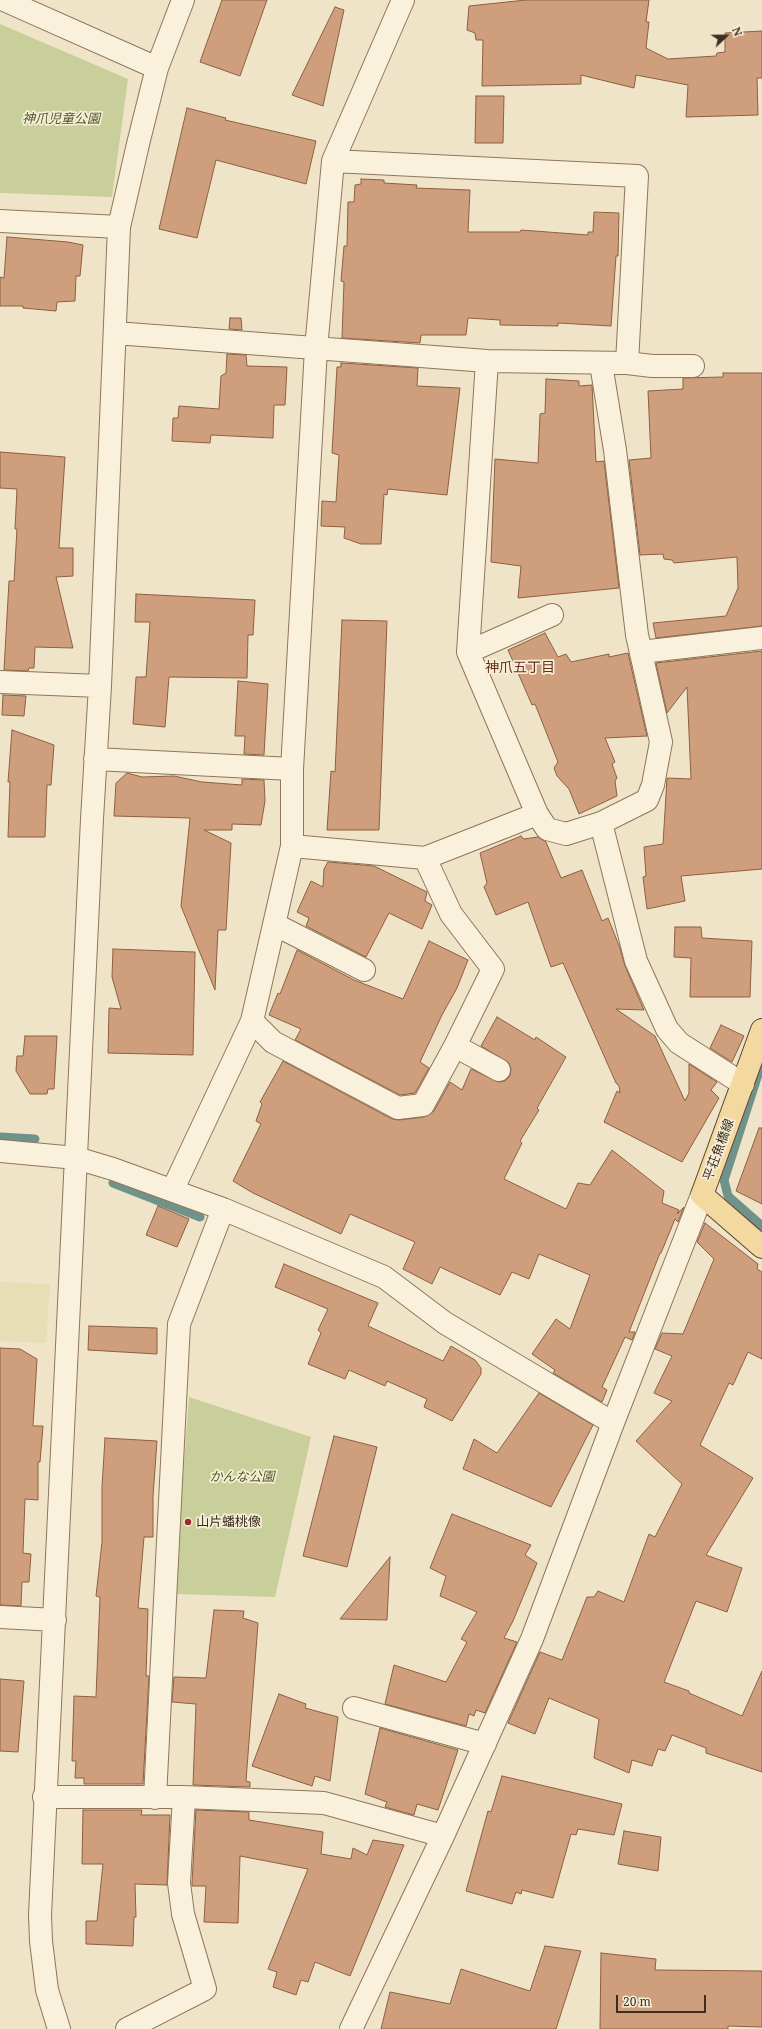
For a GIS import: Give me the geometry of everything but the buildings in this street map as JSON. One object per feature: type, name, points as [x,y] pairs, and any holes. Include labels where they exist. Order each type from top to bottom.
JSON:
[{"type":"main road","name":"平荘魚橋線","points":[[762,1030],[702,1195],[762,1247]]},
{"type":"street","points":[[4,0],[157,68]]},
{"type":"street","points":[[60,2029],[47,1990],[41,1942],[40,1915],[44,1797],[55,1620],[95,759],[100,686],[119,227],[157,68],[183,0]]},
{"type":"street","points":[[173,1189],[252,1021],[292,846],[292,770],[316,349],[334,161],[403,0]]},
{"type":"street","points":[[334,161],[637,176],[627,363]]},
{"type":"street","points":[[0,221],[119,227]]},
{"type":"street","points":[[115,333],[487,361],[602,364],[627,363],[652,366],[693,366]]},
{"type":"street","points":[[487,361],[468,652],[537,814],[547,829],[566,834],[601,823],[647,800],[653,786],[661,742],[635,619],[614,443],[602,364]]},
{"type":"street","points":[[468,652],[552,615]]},
{"type":"street","points":[[641,652],[762,638]]},
{"type":"street","points":[[0,682],[100,686]]},
{"type":"street","points":[[95,759],[292,770]]},
{"type":"street","points":[[292,846],[425,858],[537,814]]},
{"type":"street","points":[[601,823],[636,961],[667,1029],[679,1043],[743,1084]]},
{"type":"street","points":[[252,1021],[274,1042],[398,1108],[423,1105],[455,1046],[493,969],[451,914],[425,858]]},
{"type":"street","points":[[274,924],[364,970]]},
{"type":"street","points":[[455,1046],[499,1070]]},
{"type":"street","points":[[0,1151],[76,1158],[173,1189],[384,1277],[445,1323],[613,1423]]},
{"type":"street","points":[[351,2029],[444,1836],[532,1639],[613,1423],[702,1195]]},
{"type":"street","points":[[155,1798],[179,1324],[224,1209]]},
{"type":"street","points":[[0,1617],[55,1620]]},
{"type":"street","points":[[354,1708],[485,1744]]},
{"type":"street","points":[[44,1797],[184,1797],[324,1803],[444,1836]]},
{"type":"street","points":[[126,2029],[205,1989],[183,1914],[179,1883],[184,1797]]},
{"type":"shaded area","points":[[0,1282],[50,1284],[46,1343],[0,1341]]},
{"type":"green space","name":"神爪児童公園","points":[[0,24],[128,79],[112,197],[0,193]]},
{"type":"green space","name":"かんな公園","points":[[189,1397],[311,1437],[275,1597],[174,1594]]},
{"type":"waterway","points":[[762,1062],[724,1180],[728,1196],[762,1226]]},
{"type":"waterway","points":[[0,1137],[35,1139]]},
{"type":"waterway","points":[[113,1183],[200,1217]]},
{"type":"place","name":"山片蟠桃像","points":[[188,1522]]},
{"type":"district","name":"神爪五丁目","points":[[520,668]]}]
